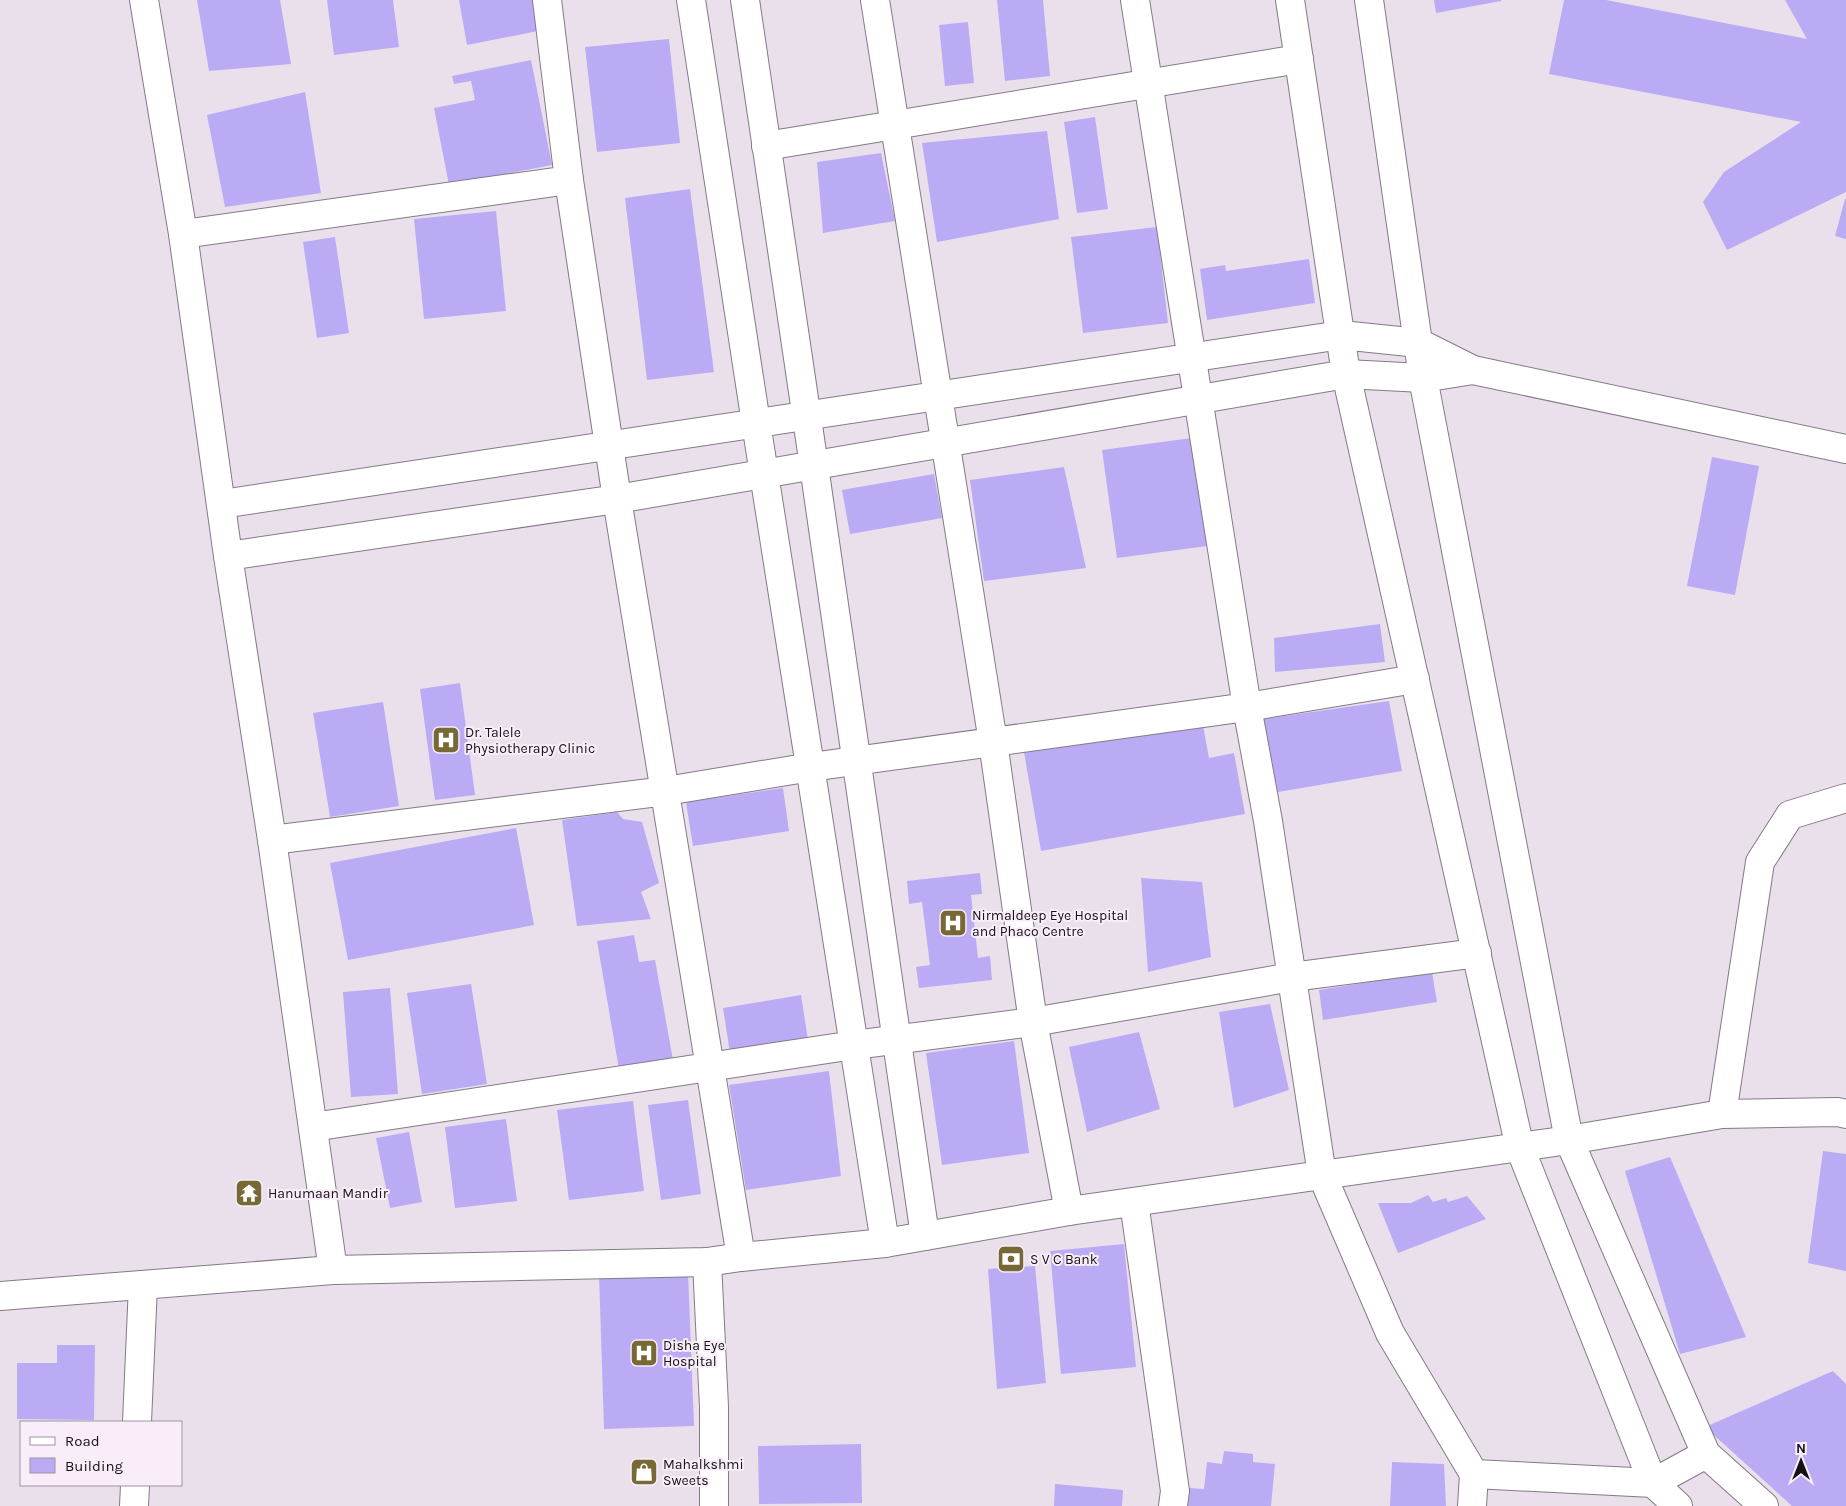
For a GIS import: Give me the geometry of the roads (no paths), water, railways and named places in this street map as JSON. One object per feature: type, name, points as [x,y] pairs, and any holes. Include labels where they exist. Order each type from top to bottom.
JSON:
[{"type":"street","points":[[144,0],[183,234],[228,556],[272,840],[333,1270]]},
{"type":"street","points":[[547,0],[569,180],[617,499],[741,1257]]},
{"type":"street","points":[[691,0],[885,1243]]},
{"type":"street","points":[[745,0],[925,1236]]},
{"type":"street","points":[[875,0],[993,742],[1033,1022],[1069,1211]]},
{"type":"street","points":[[1135,0],[1247,708],[1268,821],[1322,1175],[1390,1333],[1474,1474],[1472,1506]]},
{"type":"street","points":[[1290,0],[1346,374],[1520,1148],[1643,1490]]},
{"type":"street","points":[[1369,0],[1423,378],[1569,1140],[1706,1454],[1764,1506]]},
{"type":"street","points":[[766,146],[1299,59]]},
{"type":"street","points":[[183,234],[569,180]]},
{"type":"street","points":[[222,504],[1340,335],[1419,343],[1474,370],[1846,449]]},
{"type":"street","points":[[228,556],[617,499],[1346,374],[1423,378],[1474,370]]},
{"type":"street","points":[[272,840],[666,791],[811,767],[1247,708],[1415,679]]},
{"type":"street","points":[[1722,1114],[1760,862],[1790,815],[1846,798]]},
{"type":"street","points":[[313,1127],[854,1044],[1033,1022],[1292,978],[1477,953]]},
{"type":"street","points":[[0,1296],[333,1270],[706,1262],[885,1243],[1069,1211],[1520,1148],[1722,1114],[1838,1112],[1846,1114]]},
{"type":"street","points":[[1134,1202],[1175,1491],[1173,1506]]},
{"type":"street","points":[[706,1262],[714,1407],[714,1506]]},
{"type":"street","points":[[137,1421],[142,1285]]},
{"type":"street","points":[[1643,1490],[1706,1454]]},
{"type":"street","points":[[1474,1474],[1643,1490],[1678,1506]]},
{"type":"street","points":[[134,1506],[135,1486]]},
{"type":"place","name":"Dr. Talele Physiotherapy Clinic","points":[[446,740]]},
{"type":"place","name":"Nirmaldeep Eye Hospital and Phaco Centre","points":[[953,923]]},
{"type":"place","name":"Hanumaan Mandir","points":[[249,1193]]},
{"type":"place","name":"S V C Bank","points":[[1011,1259]]},
{"type":"place","name":"Disha Eye Hospital","points":[[644,1353]]},
{"type":"place","name":"Mahalkshmi Sweets","points":[[644,1472]]}]
